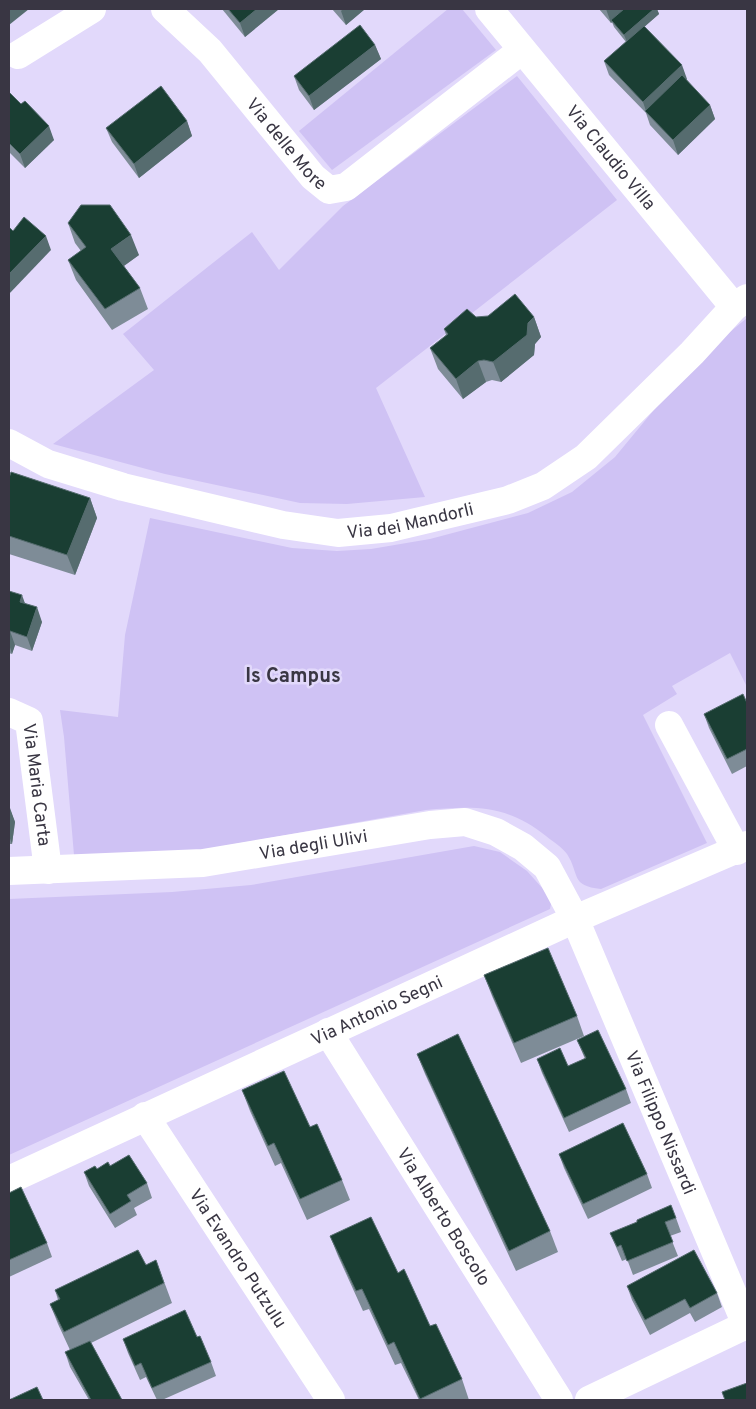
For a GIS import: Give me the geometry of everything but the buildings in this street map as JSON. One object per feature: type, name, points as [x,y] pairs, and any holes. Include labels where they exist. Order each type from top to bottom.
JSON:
[{"type":"street","points":[[18,55],[92,9]]},
{"type":"street","name":"Via delle More","points":[[165,9],[210,50],[313,177],[329,190],[346,187],[522,50]]},
{"type":"street","name":"Via Claudio Villa","points":[[490,9],[522,50],[741,303]]},
{"type":"street","name":"Via dei Mandorli","points":[[9,442],[48,464],[123,487],[283,525],[338,532],[391,528],[508,500],[543,486],[586,457],[741,303]]},
{"type":"street","name":"Via Maria Carta","points":[[9,712],[29,720],[48,870]]},
{"type":"street","points":[[669,725],[742,848]]},
{"type":"street","name":"Via degli Ulivi","points":[[9,871],[203,864],[430,825],[464,822],[503,836],[523,847],[547,867],[575,919]]},
{"type":"street","name":"Via Antonio Segni","points":[[9,1180],[575,919],[742,848]]},
{"type":"street","name":"Via Filippo Nissardi","points":[[575,919],[746,1326]]},
{"type":"street","name":"Via Alberto Boscolo","points":[[328,1032],[559,1400]]},
{"type":"street","name":"Via Evandro Putzulu","points":[[145,1116],[331,1400]]},
{"type":"street","points":[[589,1400],[746,1326]]},
{"type":"shaded area","points":[[448,9],[462,9],[496,50],[332,170],[299,131]]},
{"type":"shaded area","points":[[517,76],[617,200],[376,388],[425,497],[347,504],[300,503],[165,474],[53,444],[154,370],[123,334],[252,232],[279,270],[343,206]]},
{"type":"shaded area","points":[[747,318],[747,687],[730,653],[672,686],[677,694],[643,715],[707,843],[601,889],[584,885],[580,882],[565,851],[531,826],[503,813],[475,808],[426,810],[185,853],[74,855],[60,710],[118,717],[125,635],[150,518],[292,548],[337,551],[371,549],[430,539],[528,513],[572,492],[615,457],[672,388],[720,340]]},
{"type":"shaded area","points":[[474,846],[500,852],[527,871],[552,899],[550,909],[9,1155],[9,899],[172,892],[251,885]]},
{"type":"district","name":"Is Campus","points":[[293,675]]}]
